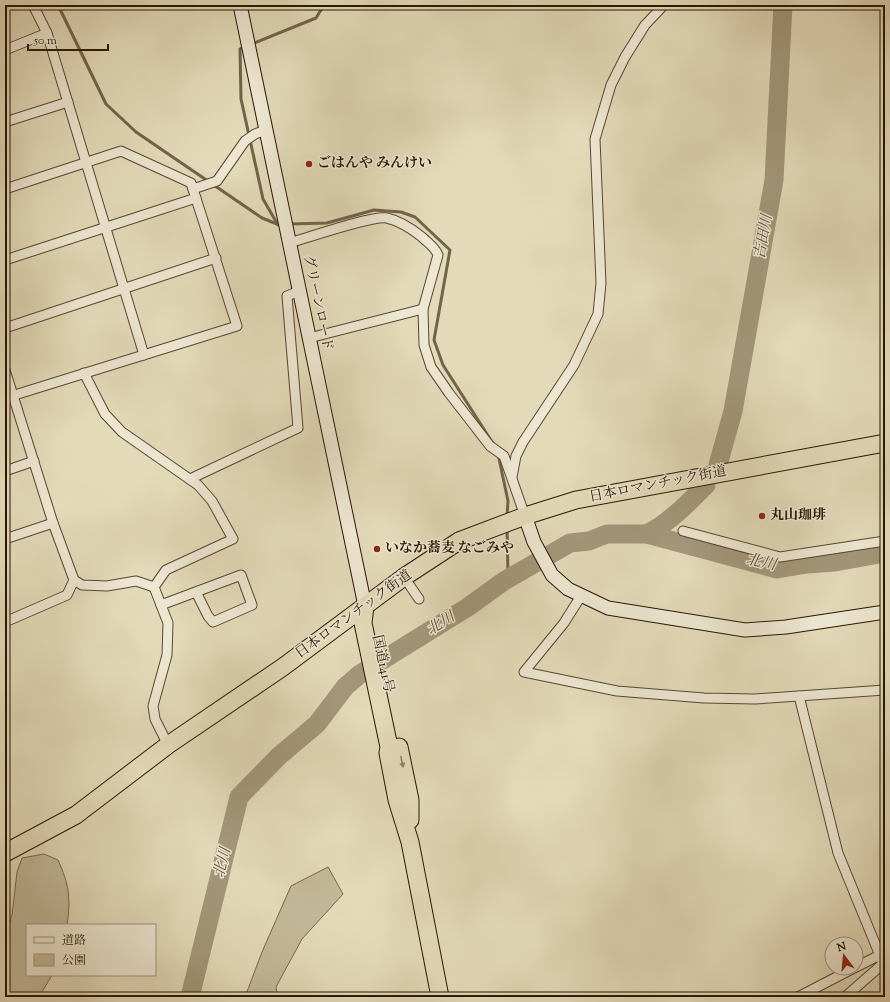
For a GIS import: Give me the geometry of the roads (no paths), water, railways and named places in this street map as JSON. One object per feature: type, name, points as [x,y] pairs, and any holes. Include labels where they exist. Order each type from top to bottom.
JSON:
[{"type":"highway","name":"日本ロマンチック街道","points":[[5,853],[76,815],[168,745],[283,667],[404,577],[459,541],[525,516],[576,500],[885,443]]},
{"type":"highway","name":"国道141号","points":[[365,606],[364,622],[372,642],[379,672],[397,800],[410,842],[440,997]]},
{"type":"street","points":[[33,5],[47,33],[144,354]]},
{"type":"street","name":"グリーンロード","points":[[240,5],[365,606]]},
{"type":"street","points":[[512,477],[516,456],[523,442],[574,365],[598,314],[601,284],[594,139],[611,85],[625,57],[645,26],[664,5]]},
{"type":"street","points":[[5,50],[47,33]]},
{"type":"street","points":[[5,122],[68,102]]},
{"type":"street","points":[[5,260],[106,227],[194,194],[216,181],[245,141],[255,134],[266,130]]},
{"type":"street","points":[[5,189],[86,162],[125,151],[191,183],[237,326],[9,397]]},
{"type":"street","points":[[289,243],[352,224],[385,218],[400,222],[418,234],[436,249],[438,255],[423,309],[424,345],[431,367],[449,394],[490,446],[504,456],[534,542],[552,575],[568,589],[608,608],[745,630],[786,627],[885,612]]},
{"type":"street","points":[[5,328],[216,258]]},
{"type":"street","points":[[190,479],[298,428],[287,296],[299,291]]},
{"type":"street","points":[[309,338],[423,309]]},
{"type":"street","points":[[5,370],[9,397],[34,461],[53,523],[74,580],[82,585],[107,586],[136,581],[154,587]]},
{"type":"street","points":[[84,373],[105,414],[122,432],[198,485],[212,502],[233,539],[166,570],[154,587]]},
{"type":"street","points":[[5,470],[34,461]]},
{"type":"street","points":[[5,539],[53,523]]},
{"type":"street","points":[[683,531],[780,557],[885,541]]},
{"type":"street","points":[[161,605],[241,575],[252,605],[213,622],[208,616],[196,592]]},
{"type":"street","points":[[404,577],[419,599]]},
{"type":"street","points":[[5,622],[67,595],[74,580]]},
{"type":"street","points":[[154,587],[168,623],[167,655],[153,706],[155,719],[168,745]]},
{"type":"street","points":[[581,596],[564,623],[524,672],[617,691],[755,699],[885,690]]},
{"type":"street","points":[[799,696],[838,853],[883,960]]},
{"type":"street","points":[[864,965],[883,960]]},
{"type":"street","points":[[845,997],[883,960]]},
{"type":"street","points":[[798,997],[839,976]]},
{"type":"waterway","points":[[58,5],[106,104],[136,132],[262,218],[277,224]]},
{"type":"waterway","points":[[252,44],[316,18],[324,5]]},
{"type":"waterway","name":"吉田川","points":[[718,465],[733,411],[774,180],[783,5]]},
{"type":"waterway","points":[[245,47],[240,49],[241,99],[263,199],[278,225],[281,225]]},
{"type":"waterway","points":[[289,224],[327,223],[374,210],[401,212],[415,217],[450,250],[434,340],[443,365],[494,445]]},
{"type":"waterway","points":[[498,454],[508,501],[507,517]]},
{"type":"waterway","name":"吉田川","points":[[647,534],[671,518],[706,485]]},
{"type":"waterway","points":[[504,581],[508,575],[507,529]]},
{"type":"waterway","name":"北川","points":[[190,997],[239,797],[279,756],[317,724],[345,687],[360,674],[468,607],[504,581],[570,543],[589,541],[607,534],[647,534],[777,569],[807,564],[835,562],[885,553]]},
{"type":"place","name":"ごはんや みんけい","points":[[309,164]]},
{"type":"place","name":"丸山珈琲","points":[[762,516]]},
{"type":"place","name":"いなか蕎麦 なごみや","points":[[377,549]]}]
